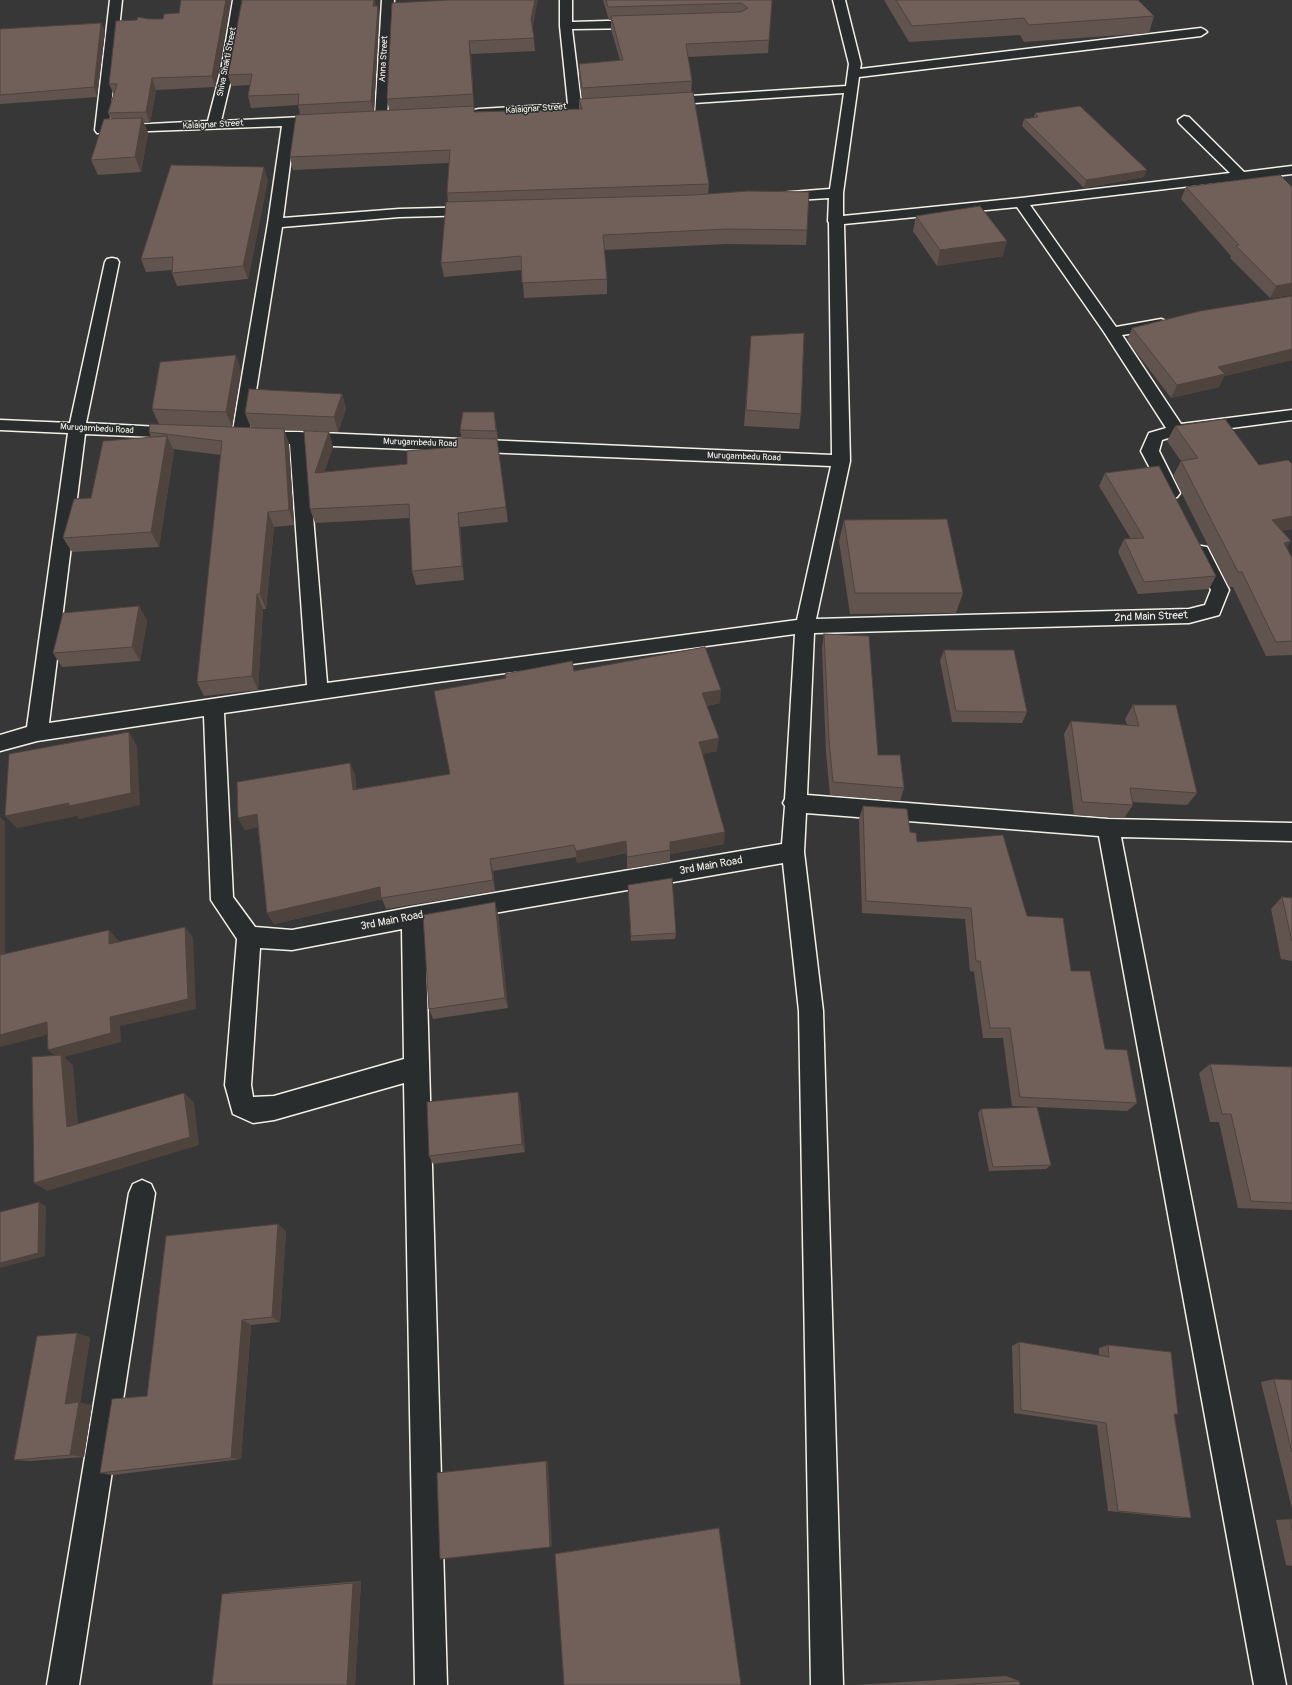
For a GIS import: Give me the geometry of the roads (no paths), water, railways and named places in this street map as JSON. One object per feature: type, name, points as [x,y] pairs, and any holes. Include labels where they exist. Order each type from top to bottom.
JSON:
[{"type":"street","name":"Kalaignar Street","points":[[116,0],[102,130],[335,119]]},
{"type":"street","name":"Shiva Shakti Street","points":[[214,124],[227,71],[239,0]]},
{"type":"street","name":"Anna Street","points":[[381,118],[388,0]]},
{"type":"street","points":[[566,0],[566,26],[575,107]]},
{"type":"street","points":[[826,1685],[811,1010],[793,852],[794,803],[805,626],[840,461],[835,221],[836,193],[855,64],[839,0]]},
{"type":"street","points":[[566,26],[653,24]]},
{"type":"street","points":[[654,102],[852,81],[1200,32]]},
{"type":"street","name":"Kalaignar Street","points":[[464,114],[622,104]]},
{"type":"street","points":[[366,118],[396,117]]},
{"type":"street","points":[[1184,120],[1241,176]]},
{"type":"street","points":[[289,121],[275,223],[399,213],[486,210]]},
{"type":"street","points":[[835,221],[1021,202],[1292,170]]},
{"type":"street","points":[[764,199],[836,193]]},
{"type":"street","points":[[1021,202],[1112,332],[1176,430]]},
{"type":"street","name":"Murugambedu Road","points":[[275,223],[232,436],[840,461]]},
{"type":"street","points":[[37,733],[77,428],[112,262]]},
{"type":"street","points":[[1112,332],[1174,321]]},
{"type":"street","points":[[1178,506],[1150,451],[1155,437],[1176,430],[1291,417]]},
{"type":"street","name":"Murugambedu Road","points":[[0,425],[193,434]]},
{"type":"street","points":[[298,438],[318,692]]},
{"type":"street","name":"2nd Main Street","points":[[805,626],[1195,615],[1212,610],[1220,590],[1192,534]]},
{"type":"street","points":[[0,744],[37,733],[438,674],[805,626]]},
{"type":"street","points":[[214,707],[222,900],[249,937],[238,1085],[242,1105],[253,1111],[274,1108],[417,1067]]},
{"type":"street","points":[[794,803],[1108,828],[1292,832]]},
{"type":"street","points":[[1108,828],[1270,1685]]},
{"type":"street","name":"3rd Main Road","points":[[249,937],[292,940],[413,917],[793,852]]},
{"type":"street","points":[[413,917],[431,1685]]},
{"type":"street","points":[[63,1685],[142,1193]]}]
